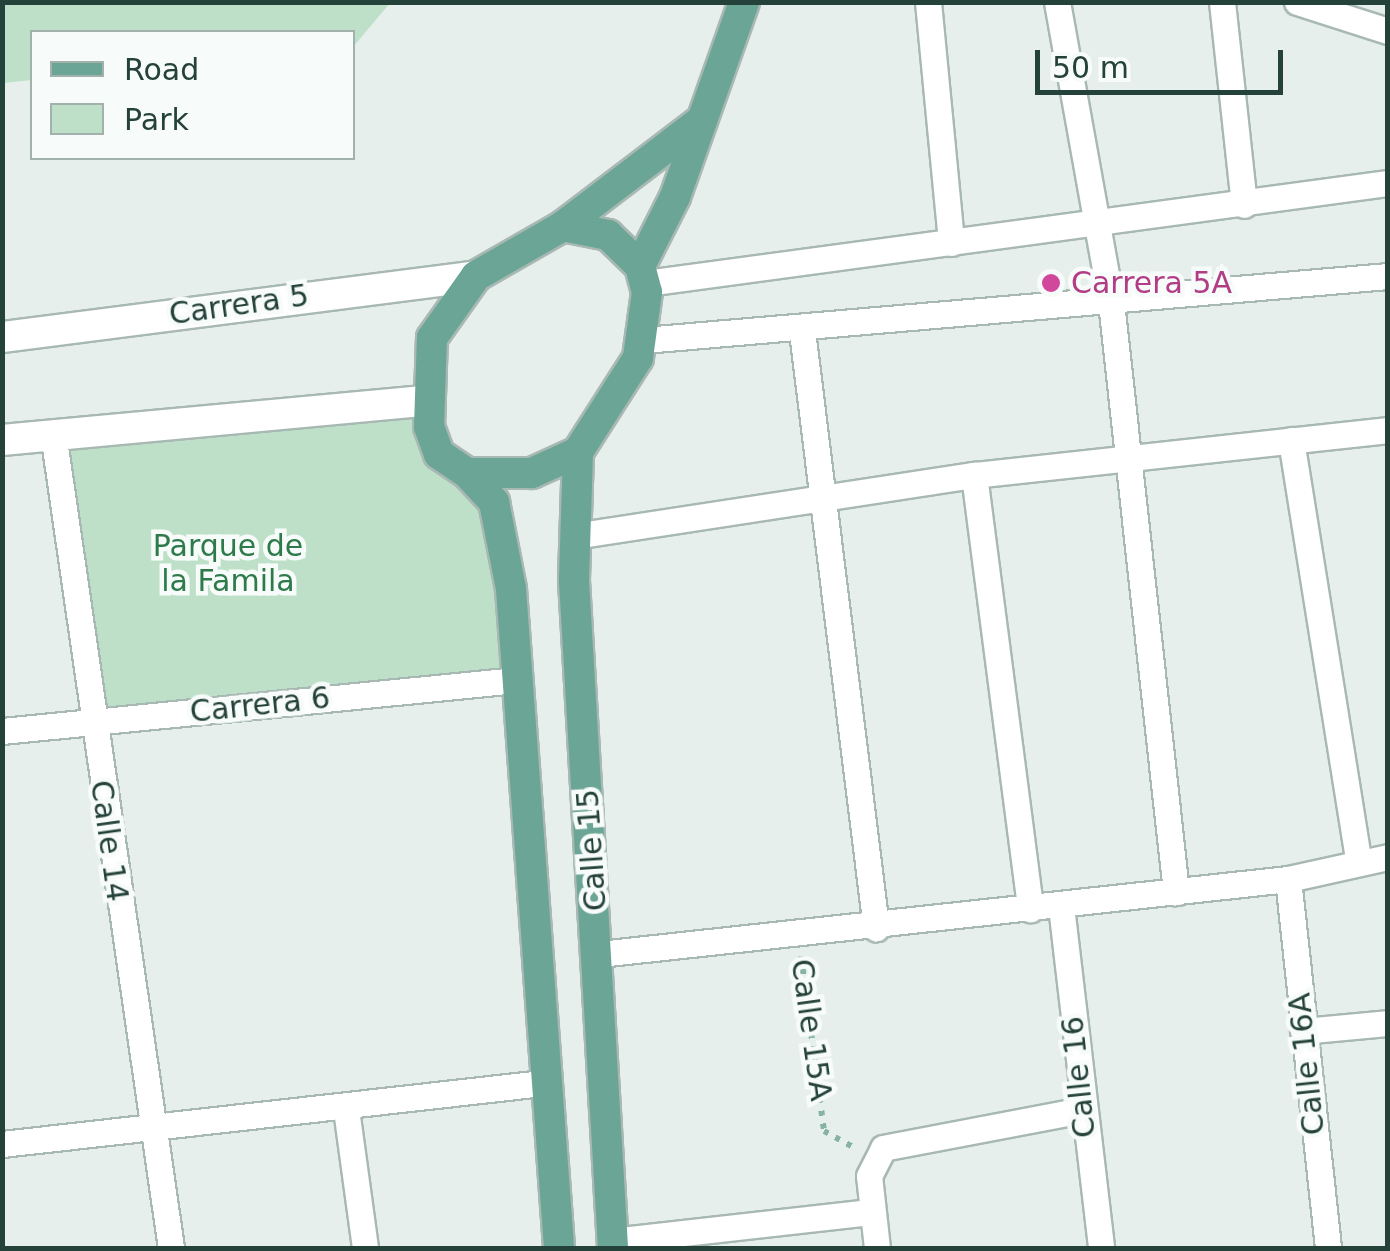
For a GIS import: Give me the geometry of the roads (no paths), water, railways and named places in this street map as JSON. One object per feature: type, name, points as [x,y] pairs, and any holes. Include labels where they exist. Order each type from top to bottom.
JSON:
[{"type":"main road","points":[[468,473],[532,473],[578,452],[626,386],[644,340],[643,274],[744,2]]},
{"type":"main road","points":[[559,1248],[542,1084],[517,680],[494,502],[468,473],[439,454],[424,401],[432,338],[476,276],[563,226],[702,120]]},
{"type":"main road","points":[[563,226],[608,236],[643,274]]},
{"type":"main road","name":"Carrera 5","points":[[2,337],[476,276]]},
{"type":"main road","points":[[2,440],[424,401]]},
{"type":"main road","name":"Calle 15","points":[[578,452],[574,536],[613,1245]]},
{"type":"street","points":[[928,2],[951,243]]},
{"type":"street","points":[[1057,2],[1092,225],[1111,302],[1176,892]]},
{"type":"street","points":[[1222,2],[1244,205]]},
{"type":"street","points":[[1296,2],[1388,31]]},
{"type":"street","points":[[643,274],[951,243],[1388,183]]},
{"type":"street","points":[[644,340],[802,331],[1388,276]]},
{"type":"street","points":[[802,331],[876,928]]},
{"type":"street","points":[[574,536],[974,476],[1388,430]]},
{"type":"street","name":"Calle 14","points":[[53,433],[150,1128],[171,1248]]},
{"type":"street","points":[[1291,440],[1359,862]]},
{"type":"street","points":[[974,476],[1030,908]]},
{"type":"street","name":"Carrera 6","points":[[2,731],[517,680]]},
{"type":"street","points":[[599,954],[876,928],[1288,879],[1388,857]]},
{"type":"street","name":"Calle 16A","points":[[1288,879],[1328,1248]]},
{"type":"street","name":"Calle 16","points":[[1061,906],[1101,1248]]},
{"type":"street","points":[[1303,1032],[1388,1023]]},
{"type":"street","points":[[2,1144],[542,1084]]},
{"type":"street","points":[[346,1108],[364,1248]]},
{"type":"street","points":[[877,1248],[872,1212],[877,1153],[1082,1110]]},
{"type":"street","points":[[613,1245],[872,1212]]},
{"type":"place","name":"Carrera 5A","points":[[1051,283]]},
{"type":"park label","name":"Parque de la Famila","points":[[228,563]]}]
